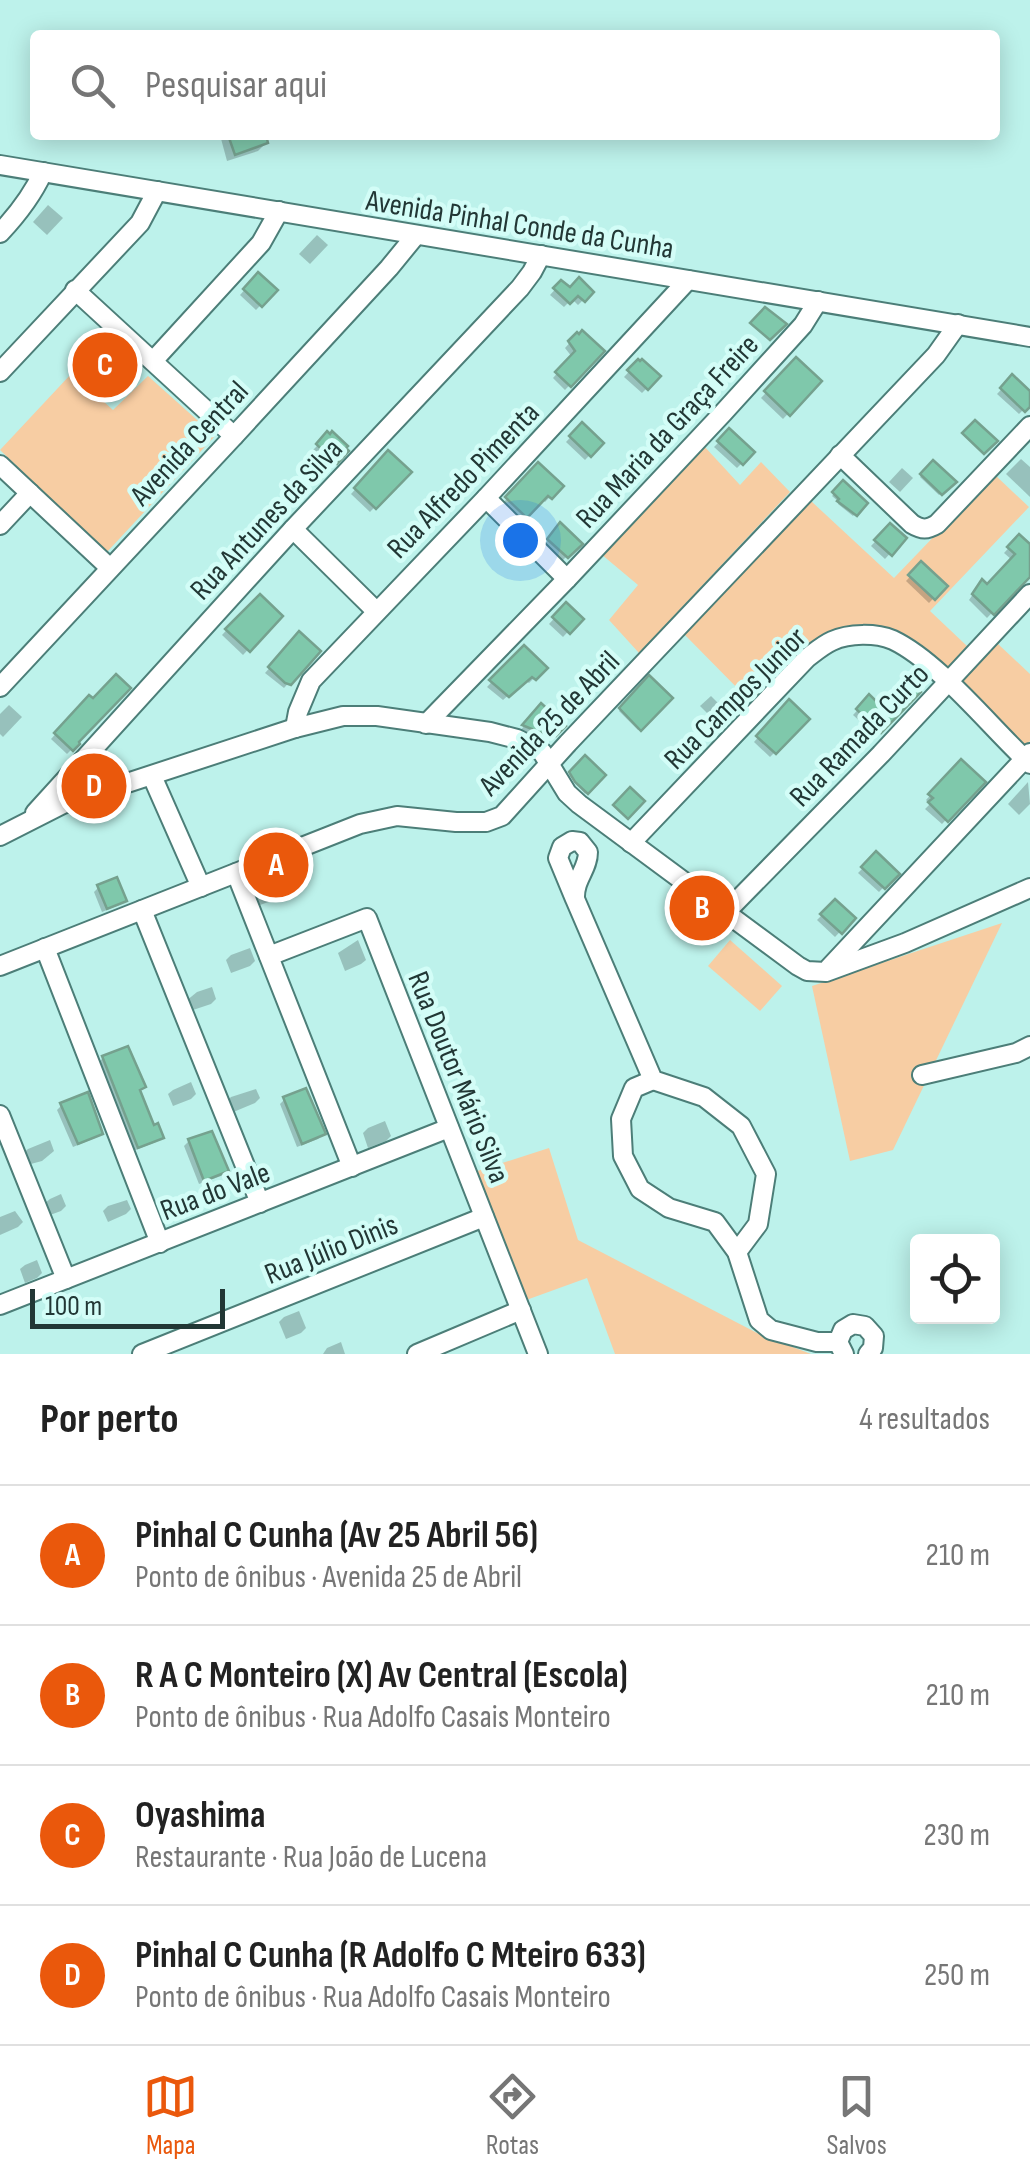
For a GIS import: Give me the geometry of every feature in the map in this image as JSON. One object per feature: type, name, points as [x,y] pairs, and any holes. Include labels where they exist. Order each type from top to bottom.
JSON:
[{"type":"street","name":"Avenida Pinhal Conde da Cunha","points":[[0,165],[1030,337]]},
{"type":"street","points":[[0,233],[22,210],[43,172]]},
{"type":"street","points":[[0,372],[140,224],[157,191]]},
{"type":"street","points":[[153,361],[262,243],[280,211]]},
{"type":"street","name":"Avenida Central","points":[[0,687],[389,268],[416,234]]},
{"type":"street","name":"Rua Antunes da Silva","points":[[29,820],[293,529],[520,288],[540,254]]},
{"type":"street","name":"Rua Alfredo Pimenta","points":[[295,728],[311,681],[688,280]]},
{"type":"street","points":[[75,290],[234,436]]},
{"type":"street","name":"Rua Maria da Graça Freire","points":[[426,724],[567,580],[804,325],[818,301]]},
{"type":"street","name":"Avenida 25 de Abril","points":[[0,966],[360,824],[396,816],[456,822],[502,816],[936,355],[958,324]]},
{"type":"street","points":[[840,456],[912,524],[928,529],[1030,426]]},
{"type":"street","points":[[0,465],[110,568]]},
{"type":"street","points":[[0,525],[30,493]]},
{"type":"street","points":[[486,498],[567,580]]},
{"type":"street","points":[[293,529],[376,610]]},
{"type":"street","name":"Rua Ramada Curto","points":[[726,912],[1030,594]]},
{"type":"street","name":"Rua Campos Junior","points":[[632,843],[807,658],[830,642],[862,635],[890,638],[915,654],[1028,759]]},
{"type":"street","points":[[0,836],[64,804],[295,728],[357,716],[490,732],[536,747],[567,793],[807,971],[826,972],[906,943],[1030,888]]},
{"type":"street","points":[[826,972],[1028,759]]},
{"type":"street","points":[[152,776],[201,888]]},
{"type":"street","points":[[236,873],[352,1167]]},
{"type":"street","points":[[575,899],[653,1080]]},
{"type":"street","points":[[142,910],[260,1203]]},
{"type":"street","name":"Rua Doutor Mário Silva","points":[[269,956],[366,918],[538,1354]]},
{"type":"street","points":[[45,948],[160,1242]]},
{"type":"street","points":[[922,1075],[1016,1053],[1030,1046]]},
{"type":"street","points":[[736,1252],[758,1224],[766,1174],[741,1126],[704,1097],[653,1080],[634,1088],[621,1119],[624,1156],[640,1189],[669,1208],[715,1222],[736,1252],[759,1320],[771,1330],[841,1351],[843,1330],[854,1324],[866,1326],[874,1336],[868,1354]]},
{"type":"street","points":[[0,1116],[66,1279]]},
{"type":"street","name":"Rua do Vale","points":[[0,1305],[450,1128]]},
{"type":"street","name":"Rua Júlio Dinis","points":[[142,1354],[484,1217]]},
{"type":"street","points":[[417,1354],[521,1310]]},
{"type":"shaded area","points":[[72,373],[113,410],[148,376],[215,436],[107,552],[0,450]]},
{"type":"shaded area","points":[[704,446],[740,485],[761,462],[790,492],[639,653],[609,620],[638,585],[601,554]]},
{"type":"shaded area","points":[[994,474],[1029,507],[930,611],[967,646],[945,670],[900,632],[857,627],[813,641],[751,702],[683,633],[811,501],[894,578]]},
{"type":"shaded area","points":[[997,643],[1030,674],[1030,741],[1024,747],[957,684]]},
{"type":"shaded area","points":[[1002,923],[893,1150],[850,1161],[812,986]]},
{"type":"shaded area","points":[[730,940],[782,986],[760,1011],[708,966]]},
{"type":"shaded area","points":[[549,1148],[578,1240],[759,1334],[811,1354],[615,1354],[587,1278],[518,1303],[468,1174]]},
{"type":"building","points":[[230,140],[267,140],[268,143],[235,155]]},
{"type":"building","points":[[258,272],[278,290],[262,307],[243,289]]},
{"type":"building","points":[[579,277],[594,292],[585,302],[578,296],[570,304],[553,288],[561,280],[570,287]]},
{"type":"building","points":[[765,307],[787,324],[770,340],[750,323]]},
{"type":"building","points":[[582,330],[605,351],[571,387],[555,372],[575,351],[568,341]]},
{"type":"building","points":[[796,357],[822,381],[790,416],[764,391]]},
{"type":"building","points":[[638,359],[661,376],[648,390],[627,370]]},
{"type":"building","points":[[1012,374],[1030,391],[1030,407],[1025,412],[1000,388]]},
{"type":"building","points":[[975,420],[998,441],[984,454],[962,433]]},
{"type":"building","points":[[582,422],[604,443],[591,457],[569,436]]},
{"type":"building","points":[[729,428],[755,452],[743,465],[717,441]]},
{"type":"building","points":[[327,431],[348,446],[349,451],[337,464],[316,444]]},
{"type":"building","points":[[388,450],[412,472],[376,509],[354,488]]},
{"type":"building","points":[[933,460],[957,482],[942,495],[920,474]]},
{"type":"building","points":[[538,462],[564,486],[527,518],[505,497]]},
{"type":"building","points":[[843,480],[868,503],[857,516],[837,501],[832,492]]},
{"type":"building","points":[[560,522],[583,544],[568,558],[547,539]]},
{"type":"building","points":[[890,523],[907,538],[892,556],[874,540]]},
{"type":"building","points":[[1019,534],[1030,544],[1030,577],[994,615],[972,594],[982,579],[987,584],[1015,554],[1007,547]]},
{"type":"building","points":[[921,561],[948,586],[935,600],[908,575]]},
{"type":"building","points":[[260,594],[283,616],[250,652],[225,629]]},
{"type":"building","points":[[566,602],[584,619],[570,634],[552,617]]},
{"type":"building","points":[[299,631],[321,651],[291,685],[268,667]]},
{"type":"building","points":[[524,645],[548,668],[509,697],[489,680]]},
{"type":"building","points":[[116,674],[131,688],[73,751],[54,733],[89,695],[93,698]]},
{"type":"building","points":[[649,675],[673,698],[641,731],[619,708]]},
{"type":"building","points":[[906,677],[921,692],[881,733],[856,709],[869,694],[880,705]]},
{"type":"building","points":[[789,699],[810,719],[776,754],[756,736]]},
{"type":"building","points":[[541,703],[566,726],[556,736],[522,725]]},
{"type":"building","points":[[585,755],[606,775],[588,794],[569,772]]},
{"type":"building","points":[[961,759],[986,782],[948,822],[928,802],[933,798],[928,794]]},
{"type":"building","points":[[630,787],[645,801],[628,819],[613,805]]},
{"type":"building","points":[[876,851],[900,874],[885,889],[861,867]]},
{"type":"building","points":[[117,877],[127,901],[107,909],[97,885]]},
{"type":"building","points":[[835,899],[856,918],[842,934],[820,914]]},
{"type":"building","points":[[128,1046],[146,1087],[140,1090],[154,1125],[158,1123],[164,1138],[138,1148],[102,1056]]},
{"type":"building","points":[[306,1088],[326,1134],[302,1144],[283,1097]]},
{"type":"building","points":[[88,1092],[103,1134],[78,1144],[60,1103]]},
{"type":"building","points":[[212,1131],[229,1171],[204,1181],[188,1139]]},
{"type":"place","name":"Oyashima","points":[[105,365]]},
{"type":"place","name":"Pinhal C Cunha (R Adolfo C Mteiro 633)","points":[[94,786]]},
{"type":"place","name":"Pinhal C Cunha (Av 25 Abril 56)","points":[[276,865]]},
{"type":"place","name":"R A C Monteiro (X) Av Central (Escola)","points":[[702,908]]}]
